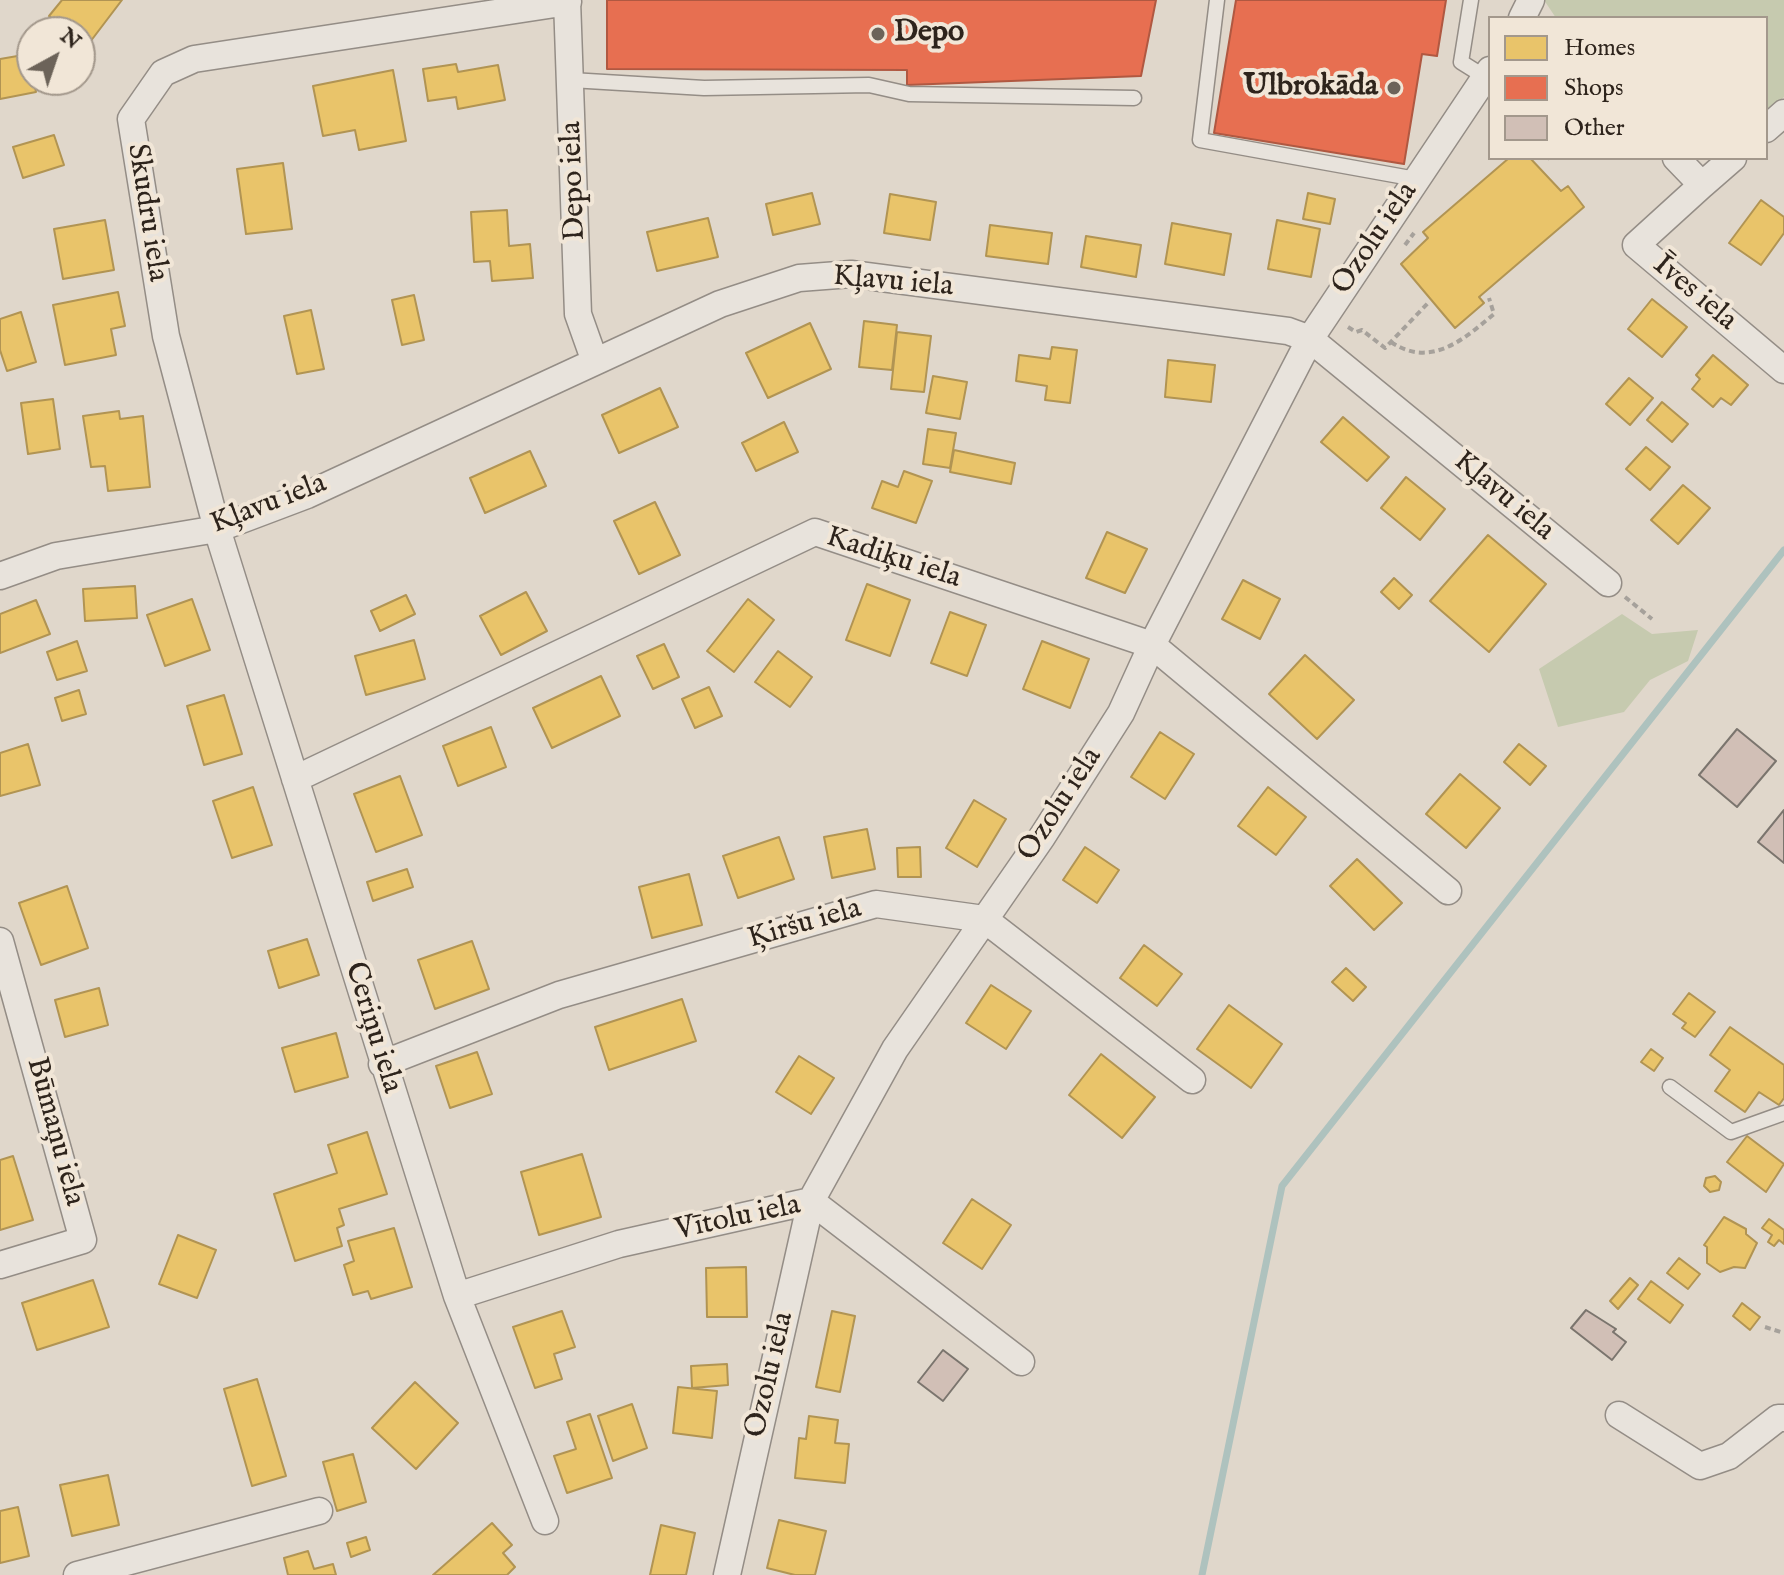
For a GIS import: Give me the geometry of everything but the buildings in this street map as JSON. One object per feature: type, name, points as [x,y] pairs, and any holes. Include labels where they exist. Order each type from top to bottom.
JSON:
[{"type":"street","name":"Depo iela","points":[[568,1],[578,314],[594,359]]},
{"type":"street","name":"Skudru iela","points":[[217,529],[163,320],[131,119],[146,94],[163,73],[194,59],[568,1]]},
{"type":"street","name":"Ozolu iela","points":[[727,1575],[811,1201],[895,1049],[1121,713],[1152,645],[1322,334],[1416,179],[1488,74]]},
{"type":"street","points":[[1768,127],[1784,113]]},
{"type":"street","points":[[1678,160],[1702,185],[1731,160]]},
{"type":"street","name":"Īves iela","points":[[1702,185],[1636,245],[1784,370]]},
{"type":"street","name":"Kļavu iela","points":[[0,576],[56,556],[217,529],[307,495],[594,359],[746,295],[799,278],[851,274],[1322,334],[1608,583]]},
{"type":"street","name":"Ceriņu iela","points":[[217,529],[457,1296],[545,1521]]},
{"type":"street","name":"Kadiķu iela","points":[[295,779],[815,532],[1152,645],[1448,891]]},
{"type":"street","name":"Ķiršu iela","points":[[382,1064],[559,995],[876,904],[984,919],[1192,1080]]},
{"type":"street","name":"Būmaņu iela","points":[[0,941],[83,1240],[0,1265]]},
{"type":"street","name":"Vītolu iela","points":[[457,1296],[619,1244],[811,1201],[1021,1362]]},
{"type":"street","points":[[1619,1415],[1700,1466],[1729,1456],[1778,1418],[1784,1418]]},
{"type":"street","points":[[77,1575],[319,1511]]},
{"type":"lane","points":[[1217,0],[1200,140],[1416,179]]},
{"type":"lane","points":[[1471,0],[1461,62],[1488,74]]},
{"type":"lane","points":[[571,80],[704,88],[869,85],[909,94],[1134,98]]},
{"type":"lane","points":[[1670,1087],[1731,1132],[1784,1113]]},
{"type":"path","points":[[1391,342],[1402,350],[1419,352],[1438,352],[1456,346],[1494,314],[1489,298]]},
{"type":"path","points":[[1322,334],[1351,326],[1385,348],[1429,302]]},
{"type":"path","points":[[1608,583],[1652,619]]},
{"type":"path","points":[[1765,1327],[1784,1333]]},
{"type":"green space","points":[[1544,0],[1784,0],[1784,97],[1768,111],[1768,16],[1555,16]]},
{"type":"green space","points":[[1622,614],[1652,634],[1698,630],[1688,661],[1650,680],[1624,712],[1558,727],[1539,669]]},
{"type":"waterway","points":[[1202,1575],[1282,1186],[1784,550]]},
{"type":"place","name":"Depo","points":[[878,34]]},
{"type":"place","name":"Ulbrokāda","points":[[1394,88]]}]
